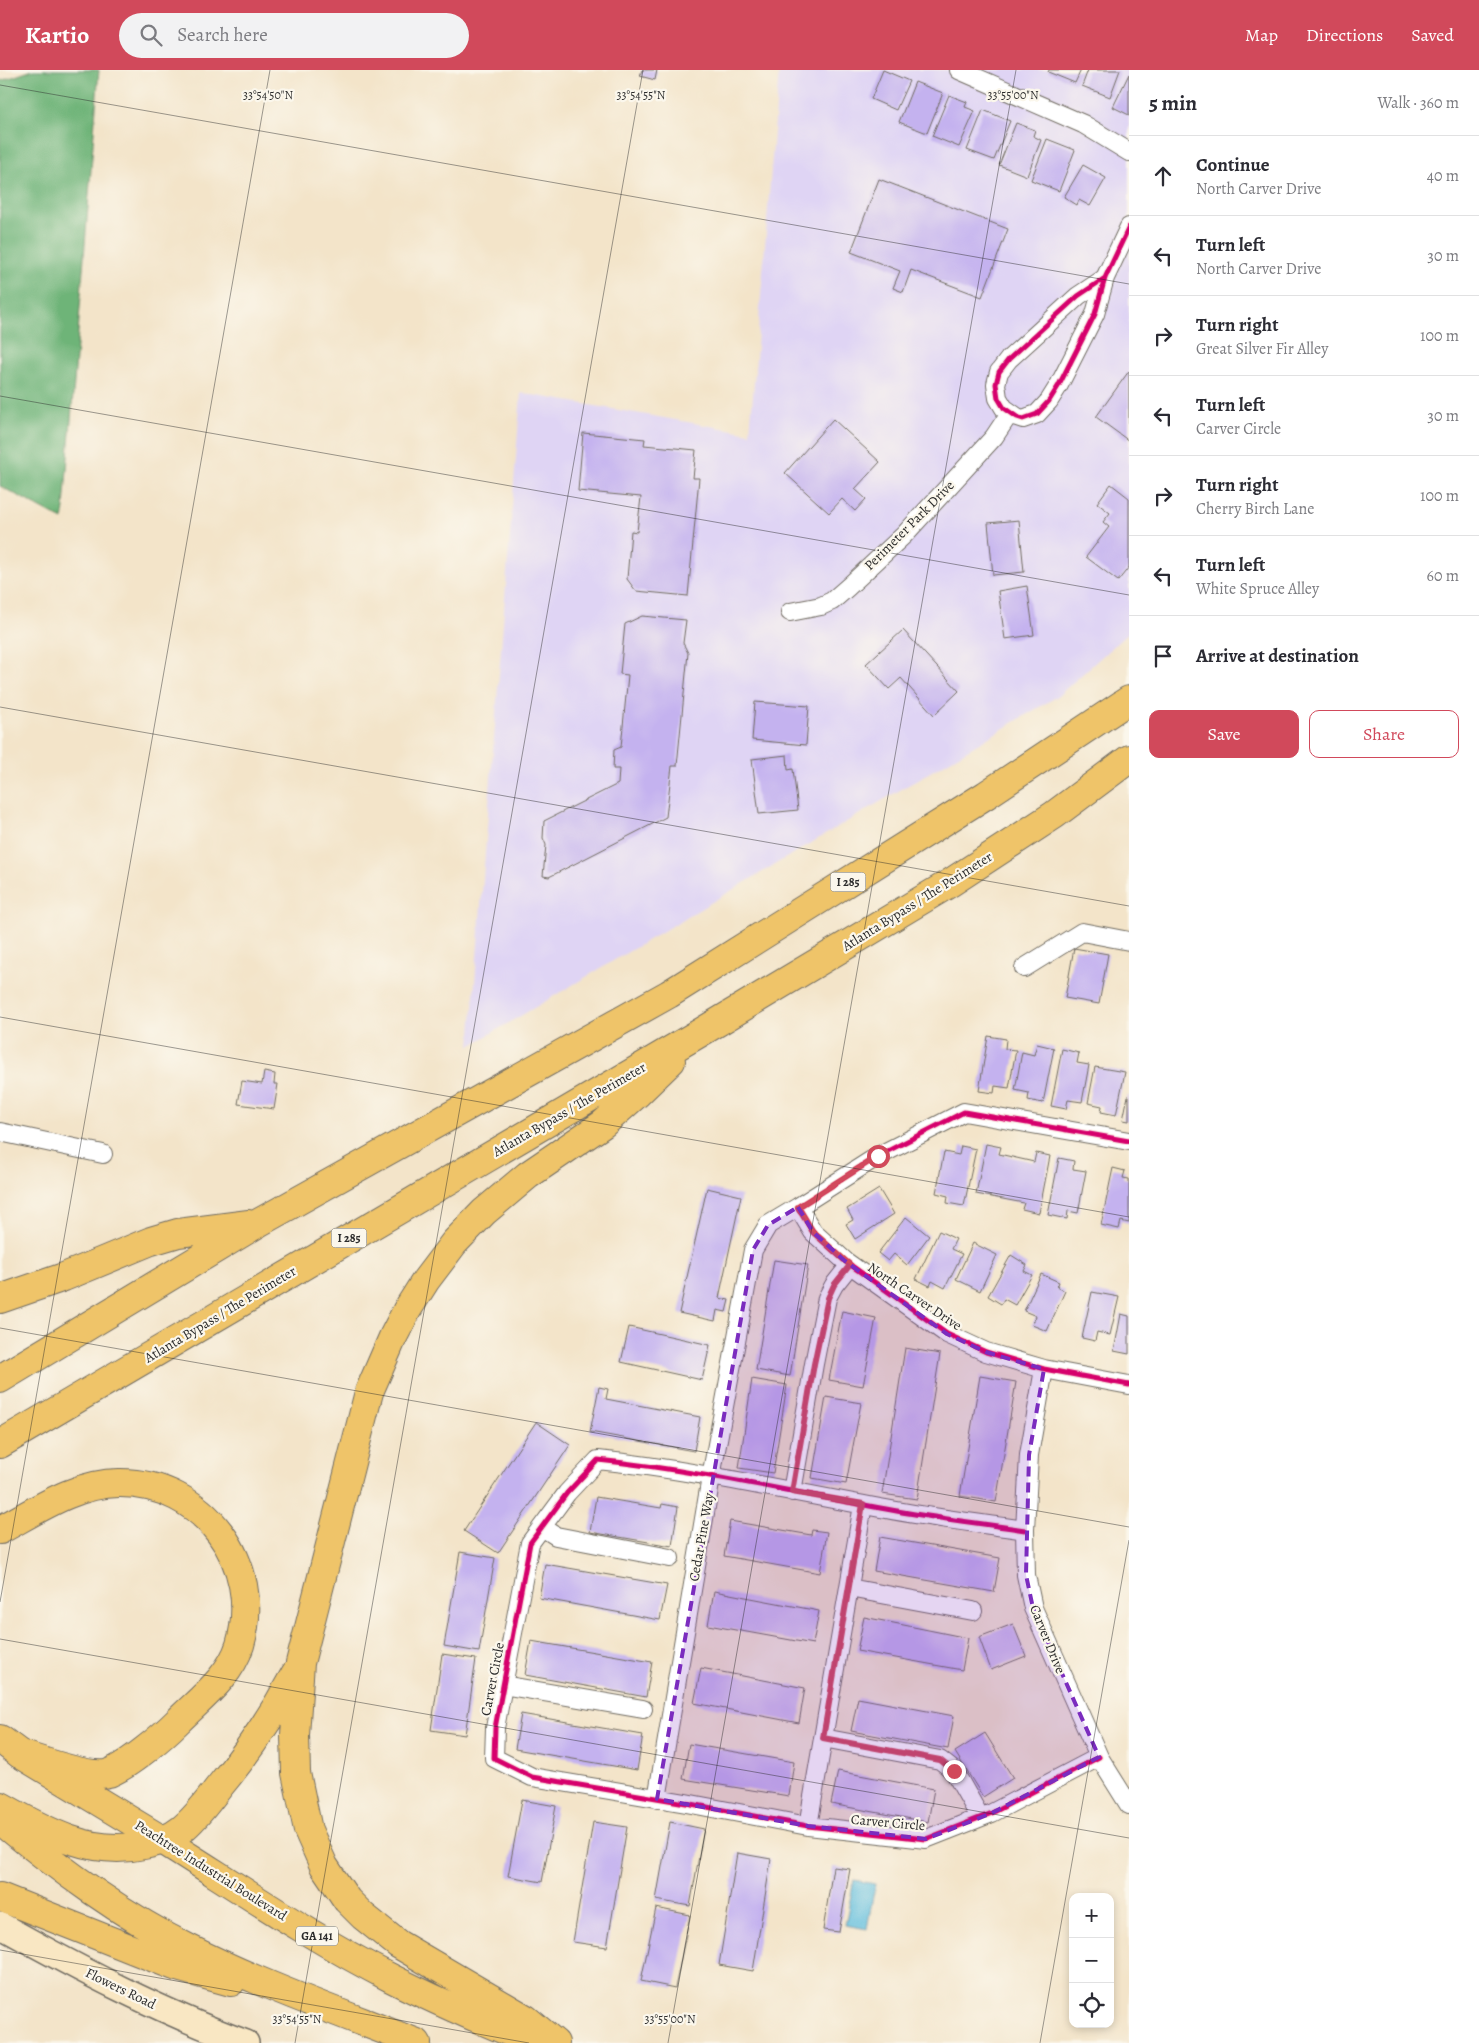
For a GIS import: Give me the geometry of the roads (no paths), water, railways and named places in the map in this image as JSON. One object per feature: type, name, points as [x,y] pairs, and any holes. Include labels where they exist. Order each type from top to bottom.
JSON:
[{"type":"highway","name":"I 285","points":[[0,1379],[260,1222],[669,994],[986,795],[1129,700]]},
{"type":"highway","name":"Atlanta Bypass / The Perimeter","points":[[0,1444],[698,1034],[950,883],[1054,815],[1129,759]]},
{"type":"highway","points":[[555,2043],[526,2019],[398,1944],[363,1916],[347,1900],[324,1866],[308,1830],[296,1773],[294,1735],[300,1663],[369,1392],[383,1357],[407,1310],[426,1280],[454,1243],[484,1212],[528,1175],[603,1124],[638,1093],[698,1034]]},
{"type":"highway","points":[[0,1300],[151,1241],[178,1234],[260,1222]]},
{"type":"highway","points":[[0,1530],[67,1495],[94,1486],[118,1483],[160,1488],[203,1513],[221,1534],[236,1560],[243,1583],[243,1625],[240,1645],[231,1665],[206,1695],[169,1730],[130,1760],[108,1773],[78,1772],[10,1746]]},
{"type":"highway","points":[[0,1805],[42,1828],[84,1844],[118,1849],[164,1841],[182,1829],[238,1765],[266,1725],[300,1663]]},
{"type":"highway","name":"Peachtree Industrial Boulevard","points":[[10,1746],[308,1931],[390,1977],[476,2019],[536,2043]]},
{"type":"highway","points":[[0,1820],[65,1872],[129,1915],[189,1948],[330,2009],[416,2043]]},
{"type":"highway","points":[[0,1897],[177,1967],[330,2009]]},
{"type":"main road","name":"Flowers Road","points":[[0,1925],[61,1959],[137,1996],[218,2033],[246,2043]]},
{"type":"street","points":[[959,70],[1083,124],[1129,152]]},
{"type":"street","points":[[1105,278],[1078,296],[1009,359],[999,372],[996,384],[998,398],[1004,408],[1010,413],[1023,419],[1030,418],[1049,401],[1095,314],[1105,278],[1129,227]]},
{"type":"street","name":"Perimeter Park Drive","points":[[790,612],[821,606],[832,601],[904,535],[994,437],[1010,413]]},
{"type":"street","points":[[1024,968],[1082,932],[1129,942]]},
{"type":"street","points":[[798,1207],[878,1156],[964,1112],[1129,1141]]},
{"type":"street","points":[[0,1132],[103,1154]]},
{"type":"street","name":"North Carver Drive","points":[[798,1207],[813,1232],[850,1265],[947,1334],[986,1352],[1044,1369],[1129,1385]]},
{"type":"street","name":"Cedar Pine Way","points":[[657,1799],[711,1477],[753,1250],[768,1225],[798,1207]]},
{"type":"street","points":[[792,1492],[825,1306],[834,1285],[850,1265]]},
{"type":"street","name":"Carver Drive","points":[[1044,1369],[1029,1455],[1025,1530],[1026,1575],[1034,1608],[1099,1757],[1129,1805]]},
{"type":"street","name":"Carver Circle","points":[[1025,1530],[629,1463],[598,1460],[567,1493],[530,1543],[494,1728],[494,1758],[532,1777],[808,1826],[926,1839],[980,1817],[1099,1757]]},
{"type":"street","points":[[808,1826],[863,1504]]},
{"type":"street","points":[[542,1526],[556,1536],[670,1558]]},
{"type":"street","points":[[849,1588],[973,1611]]},
{"type":"street","points":[[503,1685],[644,1709]]},
{"type":"street","points":[[823,1738],[940,1760],[954,1771],[980,1817]]},
{"type":"water","points":[[854,1880],[875,1884],[867,1929],[845,1925]]}]
